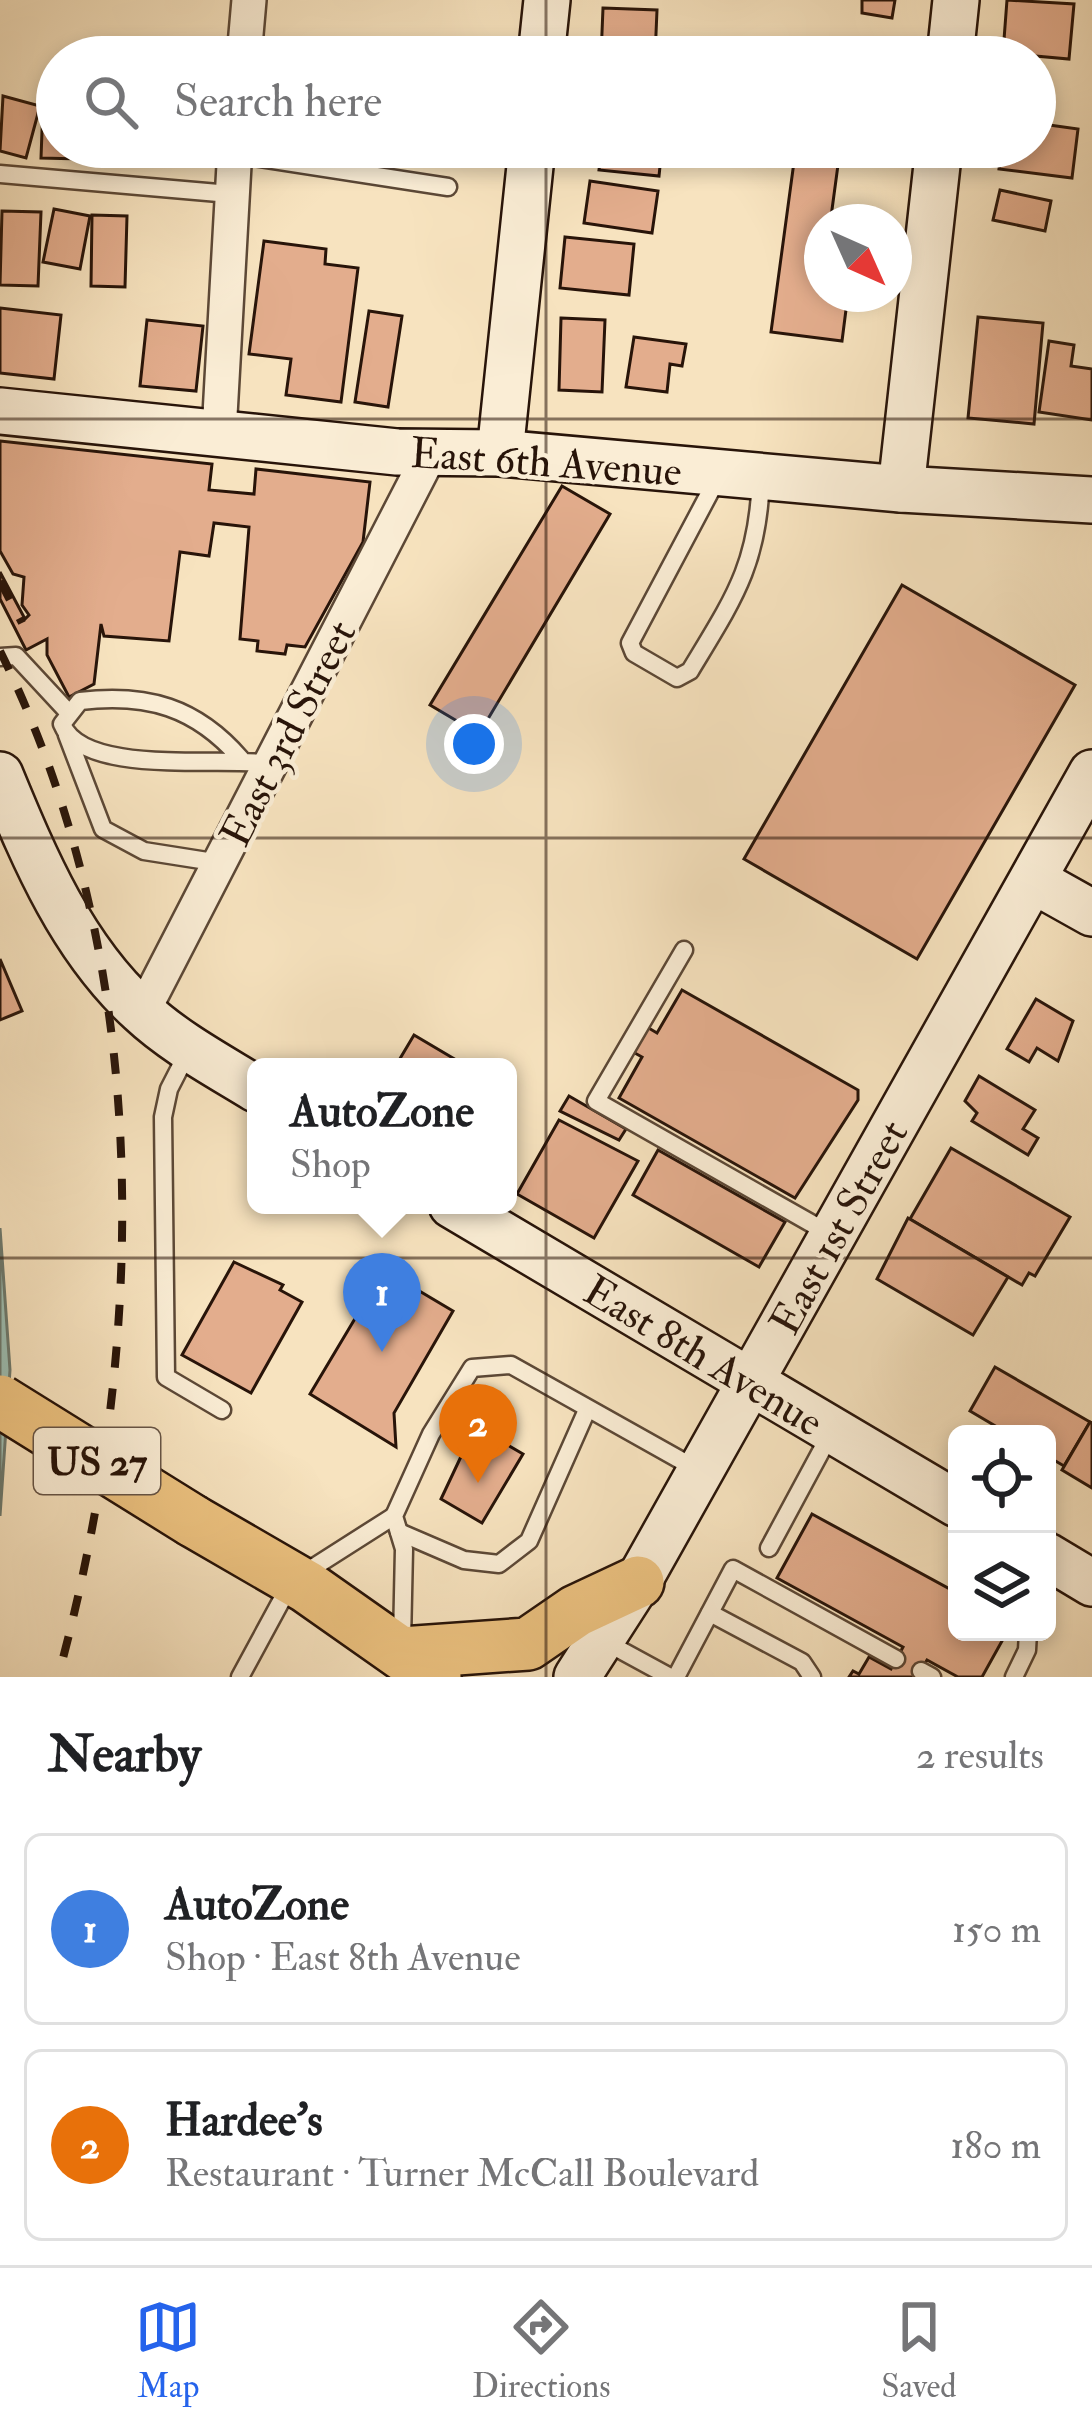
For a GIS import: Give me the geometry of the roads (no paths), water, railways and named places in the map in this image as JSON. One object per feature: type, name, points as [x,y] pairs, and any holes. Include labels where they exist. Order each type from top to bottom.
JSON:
[{"type":"main road","name":"US 27","points":[[0,1401],[419,1665]]},
{"type":"main road","points":[[419,1665],[528,1644],[576,1611],[638,1582]]},
{"type":"street","points":[[246,36],[249,0]]},
{"type":"street","points":[[543,36],[547,0]]},
{"type":"street","points":[[952,36],[956,0]]},
{"type":"street","points":[[219,433],[232,168]]},
{"type":"street","points":[[500,453],[530,168]]},
{"type":"street","points":[[901,489],[937,168]]},
{"type":"street","name":"East 6th Avenue","points":[[0,411],[431,452],[500,453],[901,489],[1092,500]]},
{"type":"street","name":"East 3rd Street","points":[[142,1012],[220,863],[257,761],[431,452]]},
{"type":"street","name":"East 1st Street","points":[[590,1658],[751,1383],[1092,773]]},
{"type":"street","points":[[0,775],[63,914],[142,1012],[247,1083]]},
{"type":"street","points":[[1033,880],[1092,913]]},
{"type":"street","name":"East 8th Avenue","points":[[467,1214],[948,1502]]},
{"type":"street","points":[[1056,1561],[1092,1583]]},
{"type":"lane","points":[[338,168],[448,187]]},
{"type":"lane","points":[[0,174],[230,194]]},
{"type":"lane","points":[[741,474],[759,540],[740,589],[690,671],[677,678],[634,653],[630,643],[741,474]]},
{"type":"lane","points":[[0,657],[16,656],[68,712]]},
{"type":"lane","points":[[220,863],[143,851],[103,829],[62,724],[80,701],[124,696],[173,706],[257,761]]},
{"type":"lane","points":[[67,735],[87,748],[116,755],[207,765],[257,761]]},
{"type":"lane","points":[[684,950],[596,1101],[833,1236]]},
{"type":"lane","points":[[190,1048],[169,1089],[163,1118],[166,1377],[222,1410]]},
{"type":"lane","points":[[419,1665],[404,1549],[396,1524],[431,1434],[472,1368],[512,1365],[701,1471]]},
{"type":"lane","points":[[396,1524],[464,1560],[499,1564],[529,1541],[587,1410]]},
{"type":"lane","points":[[769,1548],[833,1431]]},
{"type":"lane","points":[[240,1677],[292,1581],[396,1524]]},
{"type":"lane","points":[[590,1658],[673,1677],[733,1569],[896,1659]]},
{"type":"lane","points":[[710,1613],[802,1662],[812,1677]]},
{"type":"lane","points":[[1014,1677],[1027,1641]]},
{"type":"water","points":[[0,1228],[10,1370],[0,1516]]},
{"type":"railway","points":[[0,581],[22,623]]},
{"type":"railway","points":[[0,651],[51,772],[88,898],[111,1027],[121,1158],[120,1290],[109,1421],[88,1551],[58,1677]]},
{"type":"place","name":"AutoZone","points":[[382,1352]]},
{"type":"place","name":"Hardee's","points":[[478,1483]]}]
